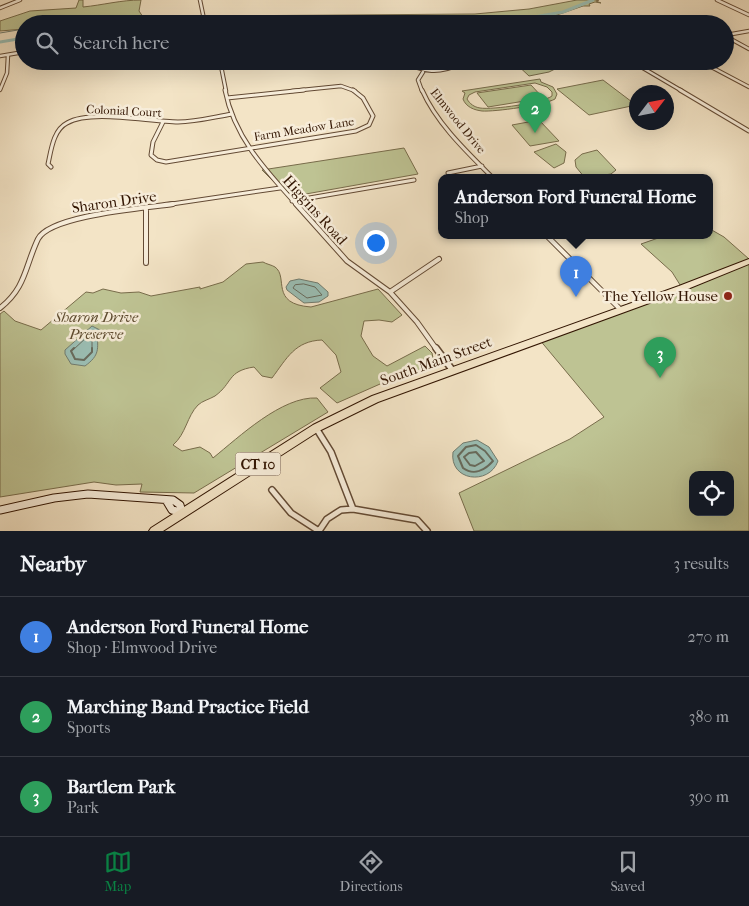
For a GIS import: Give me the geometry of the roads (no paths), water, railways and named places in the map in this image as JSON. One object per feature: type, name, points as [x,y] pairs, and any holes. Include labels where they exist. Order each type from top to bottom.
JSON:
[{"type":"highway","name":"South Main Street","points":[[154,531],[316,428],[374,400],[682,288],[749,261]]},
{"type":"main road","points":[[0,510],[59,497],[86,494],[124,495],[166,500],[172,510],[182,512]]},
{"type":"street","points":[[0,8],[20,0]]},
{"type":"street","points":[[200,0],[203,15]]},
{"type":"street","points":[[717,0],[749,15]]},
{"type":"street","points":[[734,34],[749,31]]},
{"type":"street","points":[[734,41],[749,50]]},
{"type":"street","points":[[0,56],[15,54]]},
{"type":"street","points":[[0,90],[7,80],[9,70],[8,55]]},
{"type":"street","name":"Higgins Road","points":[[222,70],[232,114],[248,147],[280,188],[347,261],[390,292],[417,322],[453,371]]},
{"type":"street","points":[[420,70],[423,72],[450,70]]},
{"type":"street","points":[[646,70],[749,131]]},
{"type":"street","points":[[717,70],[749,87]]},
{"type":"street","name":"Elmwood Drive","points":[[423,72],[418,80],[421,92],[449,130],[489,174]]},
{"type":"street","name":"Farm Meadow Lane","points":[[227,98],[342,86],[361,94],[373,113],[372,123],[356,131],[248,147]]},
{"type":"street","name":"Colonial Court","points":[[52,167],[48,164],[53,144],[61,128],[72,120],[90,117],[163,122],[197,120],[232,114]]},
{"type":"street","points":[[163,122],[153,140],[151,150],[151,156],[157,160],[176,161],[248,147]]},
{"type":"street","points":[[448,173],[482,166]]},
{"type":"street","points":[[292,201],[414,180]]},
{"type":"street","name":"Sharon Drive","points":[[0,308],[12,300],[22,286],[37,242],[42,233],[55,225],[68,220],[280,188]]},
{"type":"street","points":[[146,209],[146,264]]},
{"type":"street","points":[[550,239],[620,309]]},
{"type":"street","points":[[390,292],[439,259]]},
{"type":"street","points":[[316,428],[331,452],[353,509]]},
{"type":"street","points":[[272,490],[292,513],[319,531],[327,520],[341,510],[353,509],[417,520],[427,531]]},
{"type":"water","points":[[299,279],[318,283],[328,292],[328,296],[319,302],[304,303],[287,290],[286,287],[290,281]]},
{"type":"water","points":[[92,326],[102,331],[97,332],[98,347],[96,355],[85,366],[71,364],[65,354],[65,350]]},
{"type":"water","points":[[477,440],[489,447],[498,461],[487,474],[471,477],[457,469],[453,462],[453,452],[463,443]]},
{"type":"waterway","points":[[546,15],[563,12],[593,0]]},
{"type":"waterway","points":[[0,33],[15,30]]},
{"type":"waterway","points":[[0,42],[15,40]]},
{"type":"place","name":"Marching Band Practice Field","points":[[535,133]]},
{"type":"place","name":"The Yellow House","points":[[728,296]]},
{"type":"place","name":"Anderson Ford Funeral Home","points":[[576,297]]},
{"type":"place","name":"Bartlem Park","points":[[660,378]]},
{"type":"park label","name":"Sharon Drive Preserve","points":[[96,326]]}]
